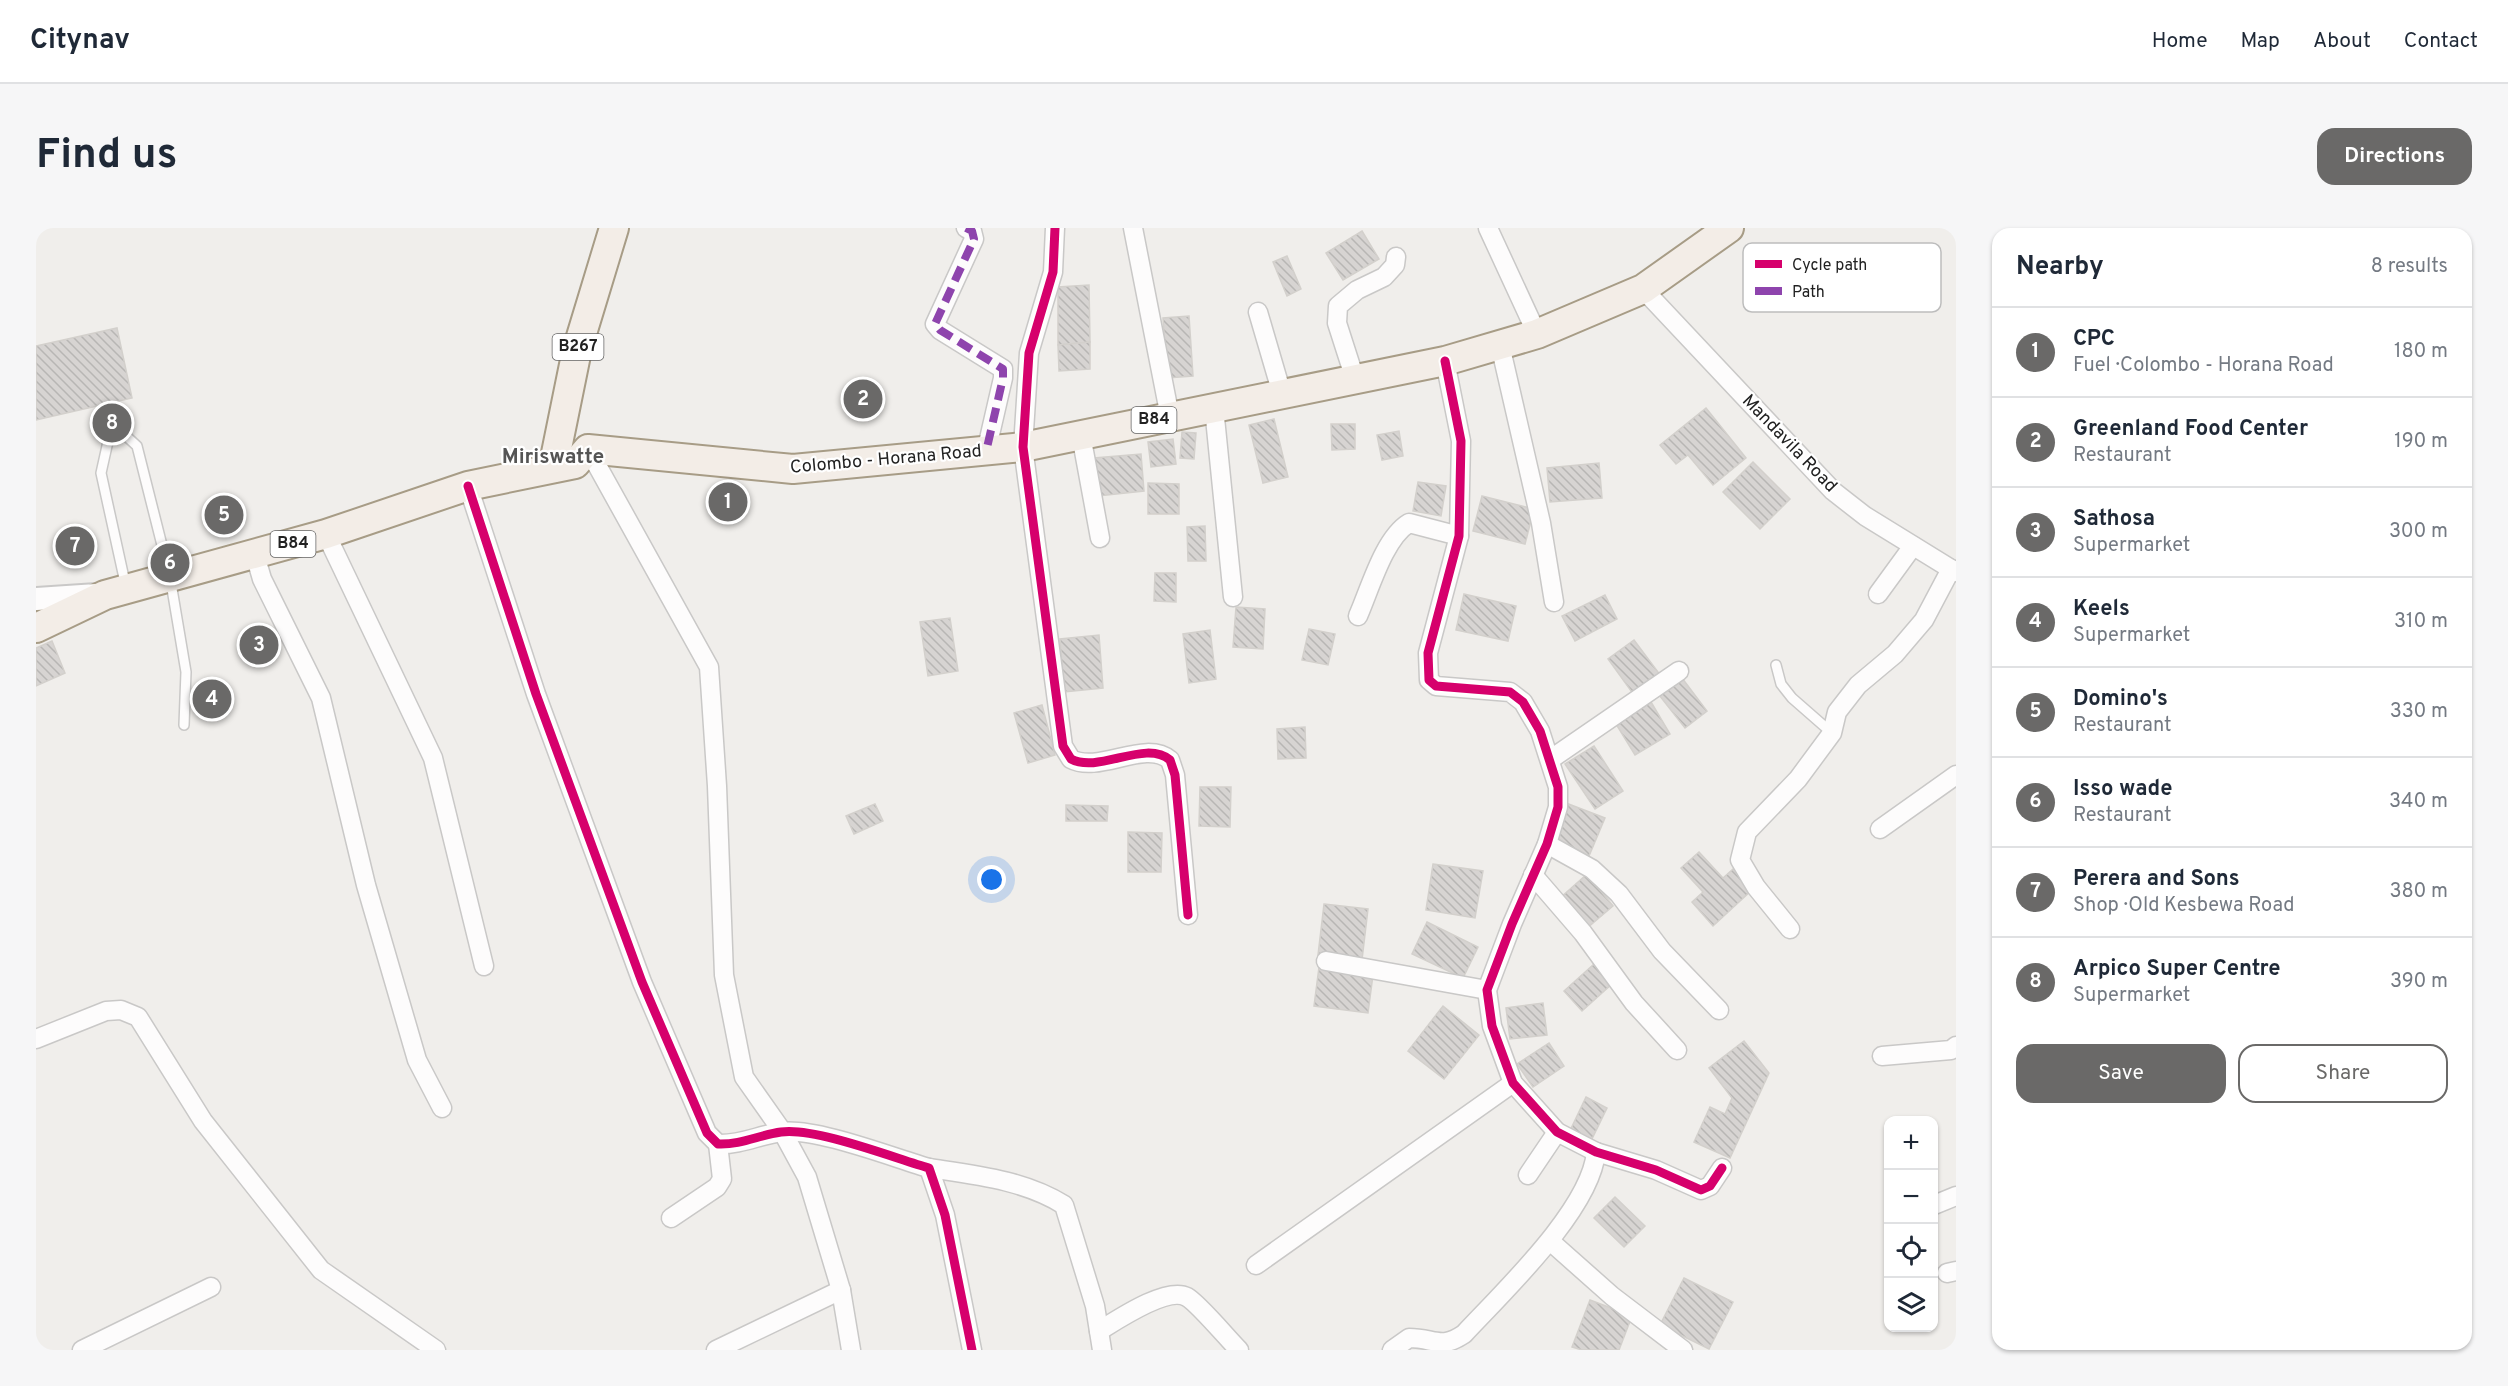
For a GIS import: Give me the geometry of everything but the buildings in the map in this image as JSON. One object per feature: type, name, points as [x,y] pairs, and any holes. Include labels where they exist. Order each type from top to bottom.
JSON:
[{"type":"main road","name":"B267","points":[[553,468],[577,350],[614,228]]},
{"type":"main road","name":"Colombo - Horana Road","points":[[588,449],[793,469],[1023,447],[1445,361],[1537,334],[1643,289],[1729,228]]},
{"type":"main road","name":"B84","points":[[36,628],[116,592],[326,534],[468,486],[575,464],[588,449]]},
{"type":"street","points":[[966,228],[972,231],[974,239],[935,324],[940,330],[1003,369],[1004,378],[986,452]]},
{"type":"street","points":[[1054,228],[1053,272],[1029,352],[1023,447],[1063,746],[1071,759],[1086,763],[1156,753],[1170,760],[1175,775],[1188,915]]},
{"type":"street","points":[[1133,228],[1170,417]]},
{"type":"street","points":[[1488,228],[1537,334]]},
{"type":"street","points":[[1355,379],[1338,323],[1338,306],[1357,290],[1384,278],[1395,265],[1396,257]]},
{"type":"street","name":"Mandavila Road","points":[[1643,289],[1833,491],[1864,516],[1953,571]]},
{"type":"street","points":[[1258,312],[1282,394]]},
{"type":"street","points":[[1500,345],[1540,523],[1554,602]]},
{"type":"street","points":[[1445,361],[1461,441],[1459,536],[1428,652],[1429,680],[1437,686],[1462,686],[1509,692],[1515,695],[1523,702],[1540,731],[1551,759],[1558,787],[1558,807],[1547,844],[1512,924],[1487,990],[1492,1026],[1513,1083],[1557,1132],[1596,1152],[1656,1170],[1701,1190],[1710,1186],[1722,1168]]},
{"type":"street","points":[[1214,408],[1233,597]]},
{"type":"street","points":[[1081,435],[1100,538]]},
{"type":"street","points":[[588,449],[709,667],[717,786],[724,975],[744,1077],[782,1131],[807,1177],[842,1290],[851,1350]]},
{"type":"street","points":[[468,486],[536,694],[642,982],[707,1133],[718,1144],[722,1179],[717,1187],[671,1218]]},
{"type":"street","points":[[1358,616],[1391,540],[1404,526],[1409,523],[1459,536]]},
{"type":"street","points":[[326,534],[433,759],[484,966]]},
{"type":"street","points":[[1878,594],[1913,546]]},
{"type":"street","points":[[255,555],[262,579],[321,698],[366,885],[417,1060],[442,1108]]},
{"type":"street","points":[[1790,929],[1756,887],[1740,860],[1747,832],[1798,779],[1832,733],[1837,712],[1858,685],[1895,654],[1924,620],[1953,571]]},
{"type":"street","points":[[36,599],[116,592]]},
{"type":"street","points":[[1551,759],[1679,671]]},
{"type":"street","points":[[1880,829],[1956,775]]},
{"type":"street","points":[[1547,844],[1592,869],[1618,894],[1662,951],[1719,1010]]},
{"type":"street","points":[[1533,875],[1583,933],[1634,1003],[1677,1050]]},
{"type":"street","points":[[1326,961],[1487,990]]},
{"type":"street","points":[[36,1039],[106,1011],[121,1010],[138,1017],[202,1121],[321,1270],[436,1350]]},
{"type":"street","points":[[1882,1056],[1951,1050],[1956,1046]]},
{"type":"street","points":[[1256,1265],[1513,1083]]},
{"type":"street","points":[[718,1144],[734,1145],[782,1131],[814,1134],[929,1168],[979,1176],[1048,1195],[1064,1204],[1095,1306],[1102,1350]]},
{"type":"street","points":[[1528,1175],[1557,1132]]},
{"type":"street","points":[[1392,1350],[1409,1338],[1435,1343],[1452,1343],[1464,1334],[1550,1241],[1583,1190],[1593,1168],[1596,1152]]},
{"type":"street","points":[[929,1168],[945,1215],[972,1350]]},
{"type":"street","points":[[1938,1203],[1956,1196]]},
{"type":"street","points":[[1550,1241],[1612,1296],[1683,1350]]},
{"type":"street","points":[[82,1350],[211,1287]]},
{"type":"street","points":[[716,1350],[842,1290]]},
{"type":"street","points":[[1099,1330],[1173,1293],[1187,1297],[1239,1350]]},
{"type":"lane","points":[[116,592],[101,473],[109,437],[125,435],[137,446],[170,577],[186,672],[184,725]]},
{"type":"lane","points":[[1776,665],[1781,684],[1792,698],[1832,733]]},
{"type":"marked path","points":[[966,228],[972,231],[974,239],[935,324],[940,330],[1003,369],[1003,378],[986,452]]},
{"type":"cycle path","points":[[1055,228],[1053,272],[1029,353],[1023,447],[1063,746],[1071,759],[1082,762],[1095,763],[1148,753],[1170,760],[1175,775],[1188,915]]},
{"type":"cycle path","points":[[1445,361],[1461,441],[1459,536],[1428,653],[1429,680],[1436,686],[1510,692],[1523,702],[1540,731],[1558,787],[1558,807],[1547,844],[1512,924],[1487,990],[1492,1026],[1513,1083],[1557,1132],[1596,1152],[1656,1170],[1701,1190],[1710,1186],[1722,1168]]},
{"type":"cycle path","points":[[468,486],[536,694],[642,982],[707,1133],[718,1144],[734,1143],[781,1132],[814,1134],[855,1144],[929,1168],[945,1215],[972,1350]]},
{"type":"place","name":"Greenland Food Center","points":[[863,399]]},
{"type":"place","name":"Arpico Super Centre","points":[[112,423]]},
{"type":"place","name":"CPC","points":[[728,502]]},
{"type":"place","name":"Domino's","points":[[224,515]]},
{"type":"place","name":"Perera and Sons","points":[[75,546]]},
{"type":"place","name":"Isso wade","points":[[170,563]]},
{"type":"place","name":"Sathosa","points":[[259,645]]},
{"type":"place","name":"Keels","points":[[212,699]]},
{"type":"district","name":"Miriswatte","points":[[553,457]]}]
